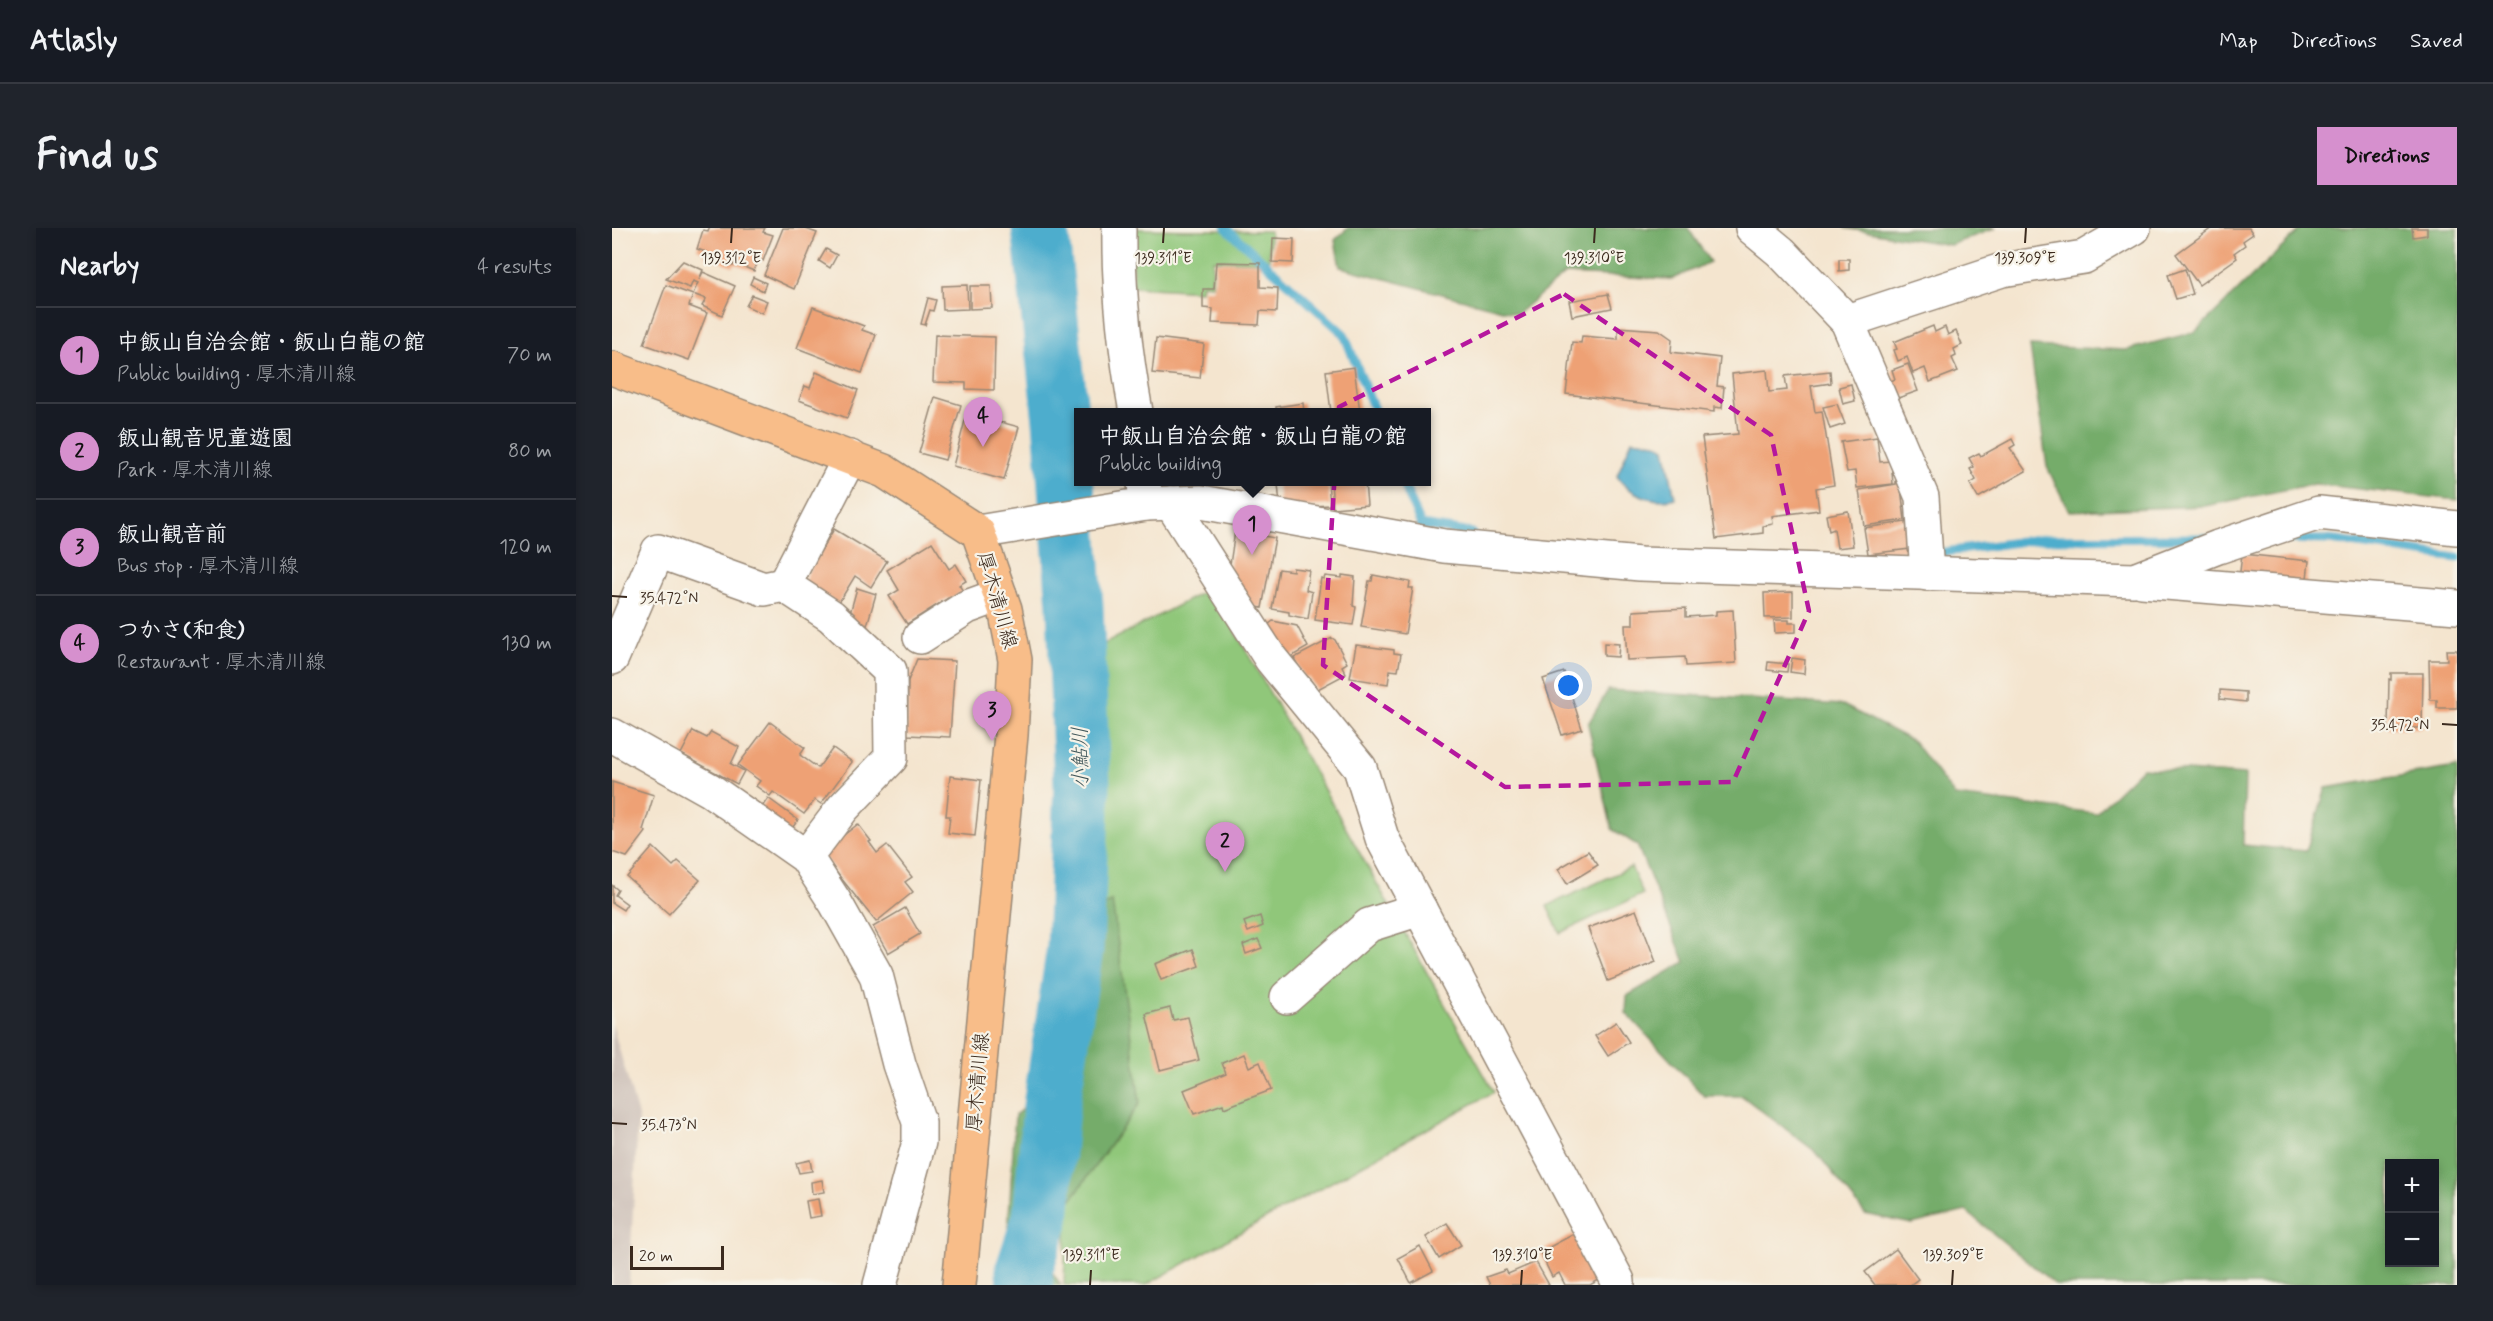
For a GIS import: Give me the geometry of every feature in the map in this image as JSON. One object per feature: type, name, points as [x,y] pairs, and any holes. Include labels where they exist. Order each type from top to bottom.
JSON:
[{"type":"main road","name":"厚木清川線","points":[[612,368],[884,471],[978,532],[1005,609],[1015,660],[1011,735],[959,1285]]},
{"type":"street","points":[[1119,228],[1119,278],[1128,366],[1135,408]]},
{"type":"street","points":[[1752,228],[1781,252],[1847,321],[1922,497],[1927,574]]},
{"type":"street","points":[[1847,321],[2002,270],[2084,257],[2134,228]]},
{"type":"street","points":[[784,585],[850,458]]},
{"type":"street","points":[[1146,499],[1270,659],[1360,768],[1382,838],[1570,1190],[1618,1281],[1618,1285]]},
{"type":"street","points":[[978,532],[1146,499],[1201,502],[1444,546],[1640,564],[2134,580],[2457,607]]},
{"type":"street","points":[[2134,580],[2218,547],[2319,513],[2457,528]]},
{"type":"street","points":[[612,658],[658,550],[764,589],[784,585],[831,616],[890,671],[891,758],[843,808],[806,857]]},
{"type":"street","points":[[920,637],[967,607],[1000,595]]},
{"type":"street","points":[[612,735],[710,790],[806,857],[876,975],[900,1064],[919,1122],[919,1142],[880,1285]]},
{"type":"street","points":[[1287,997],[1369,925],[1420,909]]},
{"type":"highlighted area","points":[[1564,294],[1771,435],[1809,611],[1733,782],[1505,787],[1323,665],[1339,407]]},
{"type":"shaded area","points":[[612,1024],[638,1116],[629,1285],[612,1285]]},
{"type":"green space","points":[[1348,228],[1688,228],[1710,262],[1672,279],[1565,274],[1517,314],[1340,267],[1335,240]]},
{"type":"green space","points":[[1844,228],[1996,228],[1950,245]]},
{"type":"green space","points":[[2302,228],[2457,228],[2457,500],[2314,484],[2205,506],[2069,511],[2047,467],[2030,346],[2126,350],[2195,332]]},
{"type":"green space","points":[[1131,229],[1270,231],[1269,262],[1213,260],[1212,285],[1202,284],[1201,291],[1133,287]]},
{"type":"green space","points":[[1211,588],[1494,1092],[1146,1285],[1064,1285],[1089,652]]},
{"type":"green space","points":[[1608,690],[1843,705],[1913,741],[1955,796],[2096,813],[2142,768],[2245,775],[2243,845],[2306,851],[2326,788],[2457,767],[2457,1285],[2056,1285],[1966,1211],[1912,1224],[1865,1214],[1816,1152],[1742,1096],[1704,1096],[1626,1013],[1627,996],[1685,962],[1637,845],[1612,829],[1588,724]]},
{"type":"green space","points":[[1631,867],[1643,894],[1560,933],[1547,906]]},
{"type":"green space","points":[[1112,901],[1140,1103],[1036,1249],[1061,1285],[1005,1285],[1015,1115],[1077,1066],[1084,919]]},
{"type":"water","points":[[1632,440],[1656,443],[1665,448],[1675,498],[1659,500],[1643,496],[1628,488],[1617,476]]},
{"type":"building","points":[[709,228],[765,228],[763,232],[773,235],[763,261],[759,259],[754,271],[705,256],[706,252],[697,249],[703,230],[708,231]]},
{"type":"building","points":[[783,228],[803,228],[817,233],[794,289],[764,275]]},
{"type":"building","points":[[2212,228],[2249,228],[2253,234],[2243,241],[2245,245],[2234,253],[2237,258],[2199,285],[2176,254]]},
{"type":"building","points":[[2412,228],[2427,228],[2427,235],[2413,237]]},
{"type":"building","points":[[1273,238],[1294,239],[1293,263],[1272,262]]},
{"type":"building","points":[[826,249],[837,255],[830,268],[819,261]]},
{"type":"building","points":[[1839,259],[1849,259],[1849,270],[1839,271]]},
{"type":"building","points":[[683,261],[703,270],[699,280],[703,272],[735,286],[722,315],[702,306],[706,299],[693,294],[698,283],[693,281],[690,288],[666,279]]},
{"type":"building","points":[[1216,262],[1260,263],[1260,287],[1278,288],[1277,312],[1260,311],[1259,325],[1212,323],[1213,309],[1203,308],[1203,289],[1214,289]]},
{"type":"building","points":[[2185,269],[2193,294],[2176,299],[2168,275]]},
{"type":"building","points":[[753,277],[766,283],[763,291],[750,284]]},
{"type":"building","points":[[666,285],[693,295],[689,306],[707,313],[689,360],[644,344]]},
{"type":"building","points":[[967,285],[968,309],[943,310],[942,286]]},
{"type":"building","points":[[970,286],[991,286],[992,308],[970,309]]},
{"type":"building","points":[[1608,294],[1612,308],[1572,316],[1569,301]]},
{"type":"building","points":[[752,295],[767,301],[762,313],[746,306]]},
{"type":"building","points":[[928,298],[936,300],[925,325],[921,324]]},
{"type":"building","points":[[813,307],[864,326],[862,330],[876,335],[862,373],[797,348]]},
{"type":"building","points":[[1933,326],[1935,332],[1945,327],[1948,335],[1956,331],[1962,345],[1954,349],[1956,356],[1952,358],[1958,371],[1930,382],[1925,368],[1913,373],[1907,357],[1898,361],[1894,342]]},
{"type":"building","points":[[1618,327],[1659,330],[1672,339],[1671,352],[1720,358],[1717,386],[1724,387],[1722,408],[1714,407],[1714,412],[1566,394],[1572,342],[1581,343],[1582,336],[1618,339]]},
{"type":"building","points":[[935,335],[995,337],[994,390],[966,389],[966,383],[933,382]]},
{"type":"building","points":[[1156,338],[1204,344],[1200,378],[1152,373]]},
{"type":"building","points":[[1908,364],[1918,391],[1898,398],[1891,381],[1895,379],[1892,370]]},
{"type":"building","points":[[1354,367],[1359,408],[1331,408],[1326,371]]},
{"type":"building","points":[[1767,370],[1769,392],[1787,390],[1785,376],[1830,371],[1831,383],[1811,386],[1815,412],[1822,411],[1834,485],[1816,488],[1819,510],[1772,516],[1773,524],[1763,526],[1763,533],[1716,539],[1702,437],[1738,434],[1732,374]]},
{"type":"building","points":[[816,372],[858,390],[847,418],[799,400],[805,386],[810,388]]},
{"type":"building","points":[[1851,384],[1855,401],[1843,404],[1839,387]]},
{"type":"building","points":[[935,397],[961,405],[945,460],[919,453]]},
{"type":"building","points":[[1303,403],[1304,408],[1276,408]]},
{"type":"building","points":[[1837,404],[1845,424],[1830,429],[1823,407]]},
{"type":"building","points":[[967,413],[1019,427],[1004,480],[953,466]]},
{"type":"building","points":[[1877,437],[1880,462],[1891,461],[1893,484],[1857,488],[1855,471],[1847,472],[1841,442]]},
{"type":"building","points":[[2012,439],[2015,445],[2010,448],[2026,471],[1978,498],[1970,484],[1976,480],[1970,469],[1974,467],[1969,458],[1979,453],[1981,456]]},
{"type":"building","points":[[1896,481],[1900,481],[1905,520],[1864,526],[1859,490],[1896,484]]},
{"type":"building","points":[[1278,486],[1328,486],[1330,505],[1295,507],[1280,505]]},
{"type":"building","points":[[1331,486],[1365,486],[1367,505],[1333,508]]},
{"type":"building","points":[[1848,511],[1853,546],[1837,548],[1834,529],[1829,531],[1826,515]]},
{"type":"building","points":[[1906,522],[1910,549],[1868,554],[1864,528]]},
{"type":"building","points":[[834,529],[887,561],[871,587],[855,576],[838,604],[804,583],[808,576],[806,575]]},
{"type":"building","points":[[1235,531],[1275,538],[1262,608],[1252,606],[1229,571]]},
{"type":"building","points":[[932,542],[949,569],[956,564],[966,581],[959,585],[963,591],[907,624],[889,596],[899,590],[887,570]]},
{"type":"building","points":[[2242,554],[2309,561],[2306,587],[2239,580]]},
{"type":"building","points":[[1293,568],[1309,570],[1306,590],[1312,592],[1308,619],[1272,609],[1279,569],[1293,571]]},
{"type":"building","points":[[1342,575],[1355,577],[1353,606],[1356,607],[1353,625],[1315,620],[1321,578],[1324,579],[1325,576],[1342,578]]},
{"type":"building","points":[[1373,575],[1410,582],[1409,588],[1413,588],[1405,634],[1361,627],[1369,581],[1372,581]]},
{"type":"building","points":[[857,588],[876,594],[866,629],[849,617]]},
{"type":"building","points":[[1793,592],[1793,617],[1765,618],[1764,593]]},
{"type":"building","points":[[1686,608],[1686,617],[1716,615],[1716,611],[1733,610],[1736,663],[1686,666],[1685,657],[1627,660],[1625,625],[1633,625],[1633,611]]},
{"type":"building","points":[[1774,620],[1789,620],[1789,623],[1796,623],[1796,632],[1775,633]]},
{"type":"building","points":[[1273,621],[1297,626],[1308,647],[1287,659],[1268,625]]},
{"type":"building","points":[[1332,638],[1347,663],[1342,666],[1346,674],[1316,690],[1309,677],[1305,678],[1294,658]]},
{"type":"building","points":[[1604,643],[1619,644],[1618,657],[1604,656]]},
{"type":"building","points":[[1356,645],[1394,650],[1394,653],[1401,654],[1398,671],[1390,670],[1388,684],[1350,678]]},
{"type":"building","points":[[2446,650],[2457,650],[2457,708],[2437,708],[2437,700],[2430,700],[2429,660],[2447,660]]},
{"type":"building","points":[[1792,658],[1805,660],[1804,674],[1790,672]]},
{"type":"building","points":[[917,659],[955,661],[950,737],[907,735],[908,681]]},
{"type":"building","points":[[1768,662],[1788,664],[1787,672],[1767,670]]},
{"type":"building","points":[[1564,672],[1582,729],[1562,735],[1543,679]]},
{"type":"building","points":[[2391,673],[2423,673],[2422,728],[2388,728]]},
{"type":"building","points":[[2220,690],[2246,692],[2246,702],[2220,699]]},
{"type":"building","points":[[770,722],[805,748],[800,755],[818,768],[833,748],[852,762],[821,804],[815,800],[804,814],[773,792],[770,796],[756,786],[760,781],[738,765]]},
{"type":"building","points":[[693,731],[707,738],[711,732],[739,747],[731,764],[744,771],[737,784],[681,754]]},
{"type":"building","points":[[950,776],[981,780],[975,836],[948,833],[950,816],[946,816]]},
{"type":"building","points":[[612,782],[654,795],[643,830],[646,832],[627,857],[612,852]]},
{"type":"building","points":[[768,798],[798,820],[788,834],[758,813]]},
{"type":"building","points":[[858,824],[877,853],[887,845],[912,877],[905,882],[913,892],[876,922],[821,853]]},
{"type":"building","points":[[653,847],[673,866],[678,861],[700,880],[669,914],[627,877]]},
{"type":"building","points":[[1588,851],[1598,865],[1567,884],[1558,869]]},
{"type":"building","points":[[612,885],[618,890],[615,895],[627,904],[623,910],[612,903]]},
{"type":"building","points":[[905,908],[920,934],[888,953],[873,927]]},
{"type":"building","points":[[1636,910],[1656,962],[1608,981],[1588,928]]},
{"type":"building","points":[[1260,916],[1263,926],[1248,932],[1244,922]]},
{"type":"building","points":[[1258,939],[1262,948],[1246,954],[1243,945]]},
{"type":"building","points":[[1193,949],[1199,966],[1161,980],[1155,964]]},
{"type":"building","points":[[1170,1008],[1173,1020],[1188,1017],[1199,1060],[1160,1070],[1146,1014]]},
{"type":"building","points":[[1616,1022],[1629,1042],[1608,1056],[1595,1036]]},
{"type":"building","points":[[1244,1054],[1249,1067],[1260,1062],[1271,1090],[1224,1108],[1223,1104],[1194,1114],[1184,1090],[1226,1073],[1222,1063]]},
{"type":"building","points":[[810,1160],[812,1171],[799,1173],[796,1163]]},
{"type":"building","points":[[822,1180],[824,1192],[812,1194],[811,1182]]},
{"type":"building","points":[[818,1199],[821,1216],[809,1218],[806,1201]]},
{"type":"building","points":[[1447,1223],[1461,1245],[1439,1259],[1426,1237]]},
{"type":"building","points":[[1574,1234],[1599,1280],[1590,1285],[1565,1285],[1559,1273],[1552,1277],[1540,1252]]},
{"type":"building","points":[[1420,1246],[1433,1271],[1411,1283],[1398,1258]]},
{"type":"building","points":[[1896,1249],[1918,1279],[1910,1285],[1875,1285],[1865,1272]]},
{"type":"building","points":[[1536,1262],[1549,1285],[1490,1285],[1486,1277],[1506,1270],[1508,1274]]},
{"type":"waterway","name":"小鮎川","points":[[1025,1285],[1024,1270],[1041,1218],[1051,1107],[1075,948],[1082,785],[1075,606],[1061,420],[1040,228]]},
{"type":"waterway","points":[[1226,228],[1344,334],[1373,408]]},
{"type":"waterway","points":[[1405,486],[1421,525],[1472,533]]},
{"type":"waterway","points":[[1931,554],[2039,539],[2207,538]]},
{"type":"waterway","points":[[2281,539],[2330,540],[2457,558]]},
{"type":"place","name":"つかさ(和食)","points":[[983,447]]},
{"type":"place","name":"中飯山自治会館・飯山白龍の館","points":[[1252,555]]},
{"type":"place","name":"飯山観音前","points":[[992,741]]},
{"type":"place","name":"飯山観音児童遊園","points":[[1225,872]]}]
